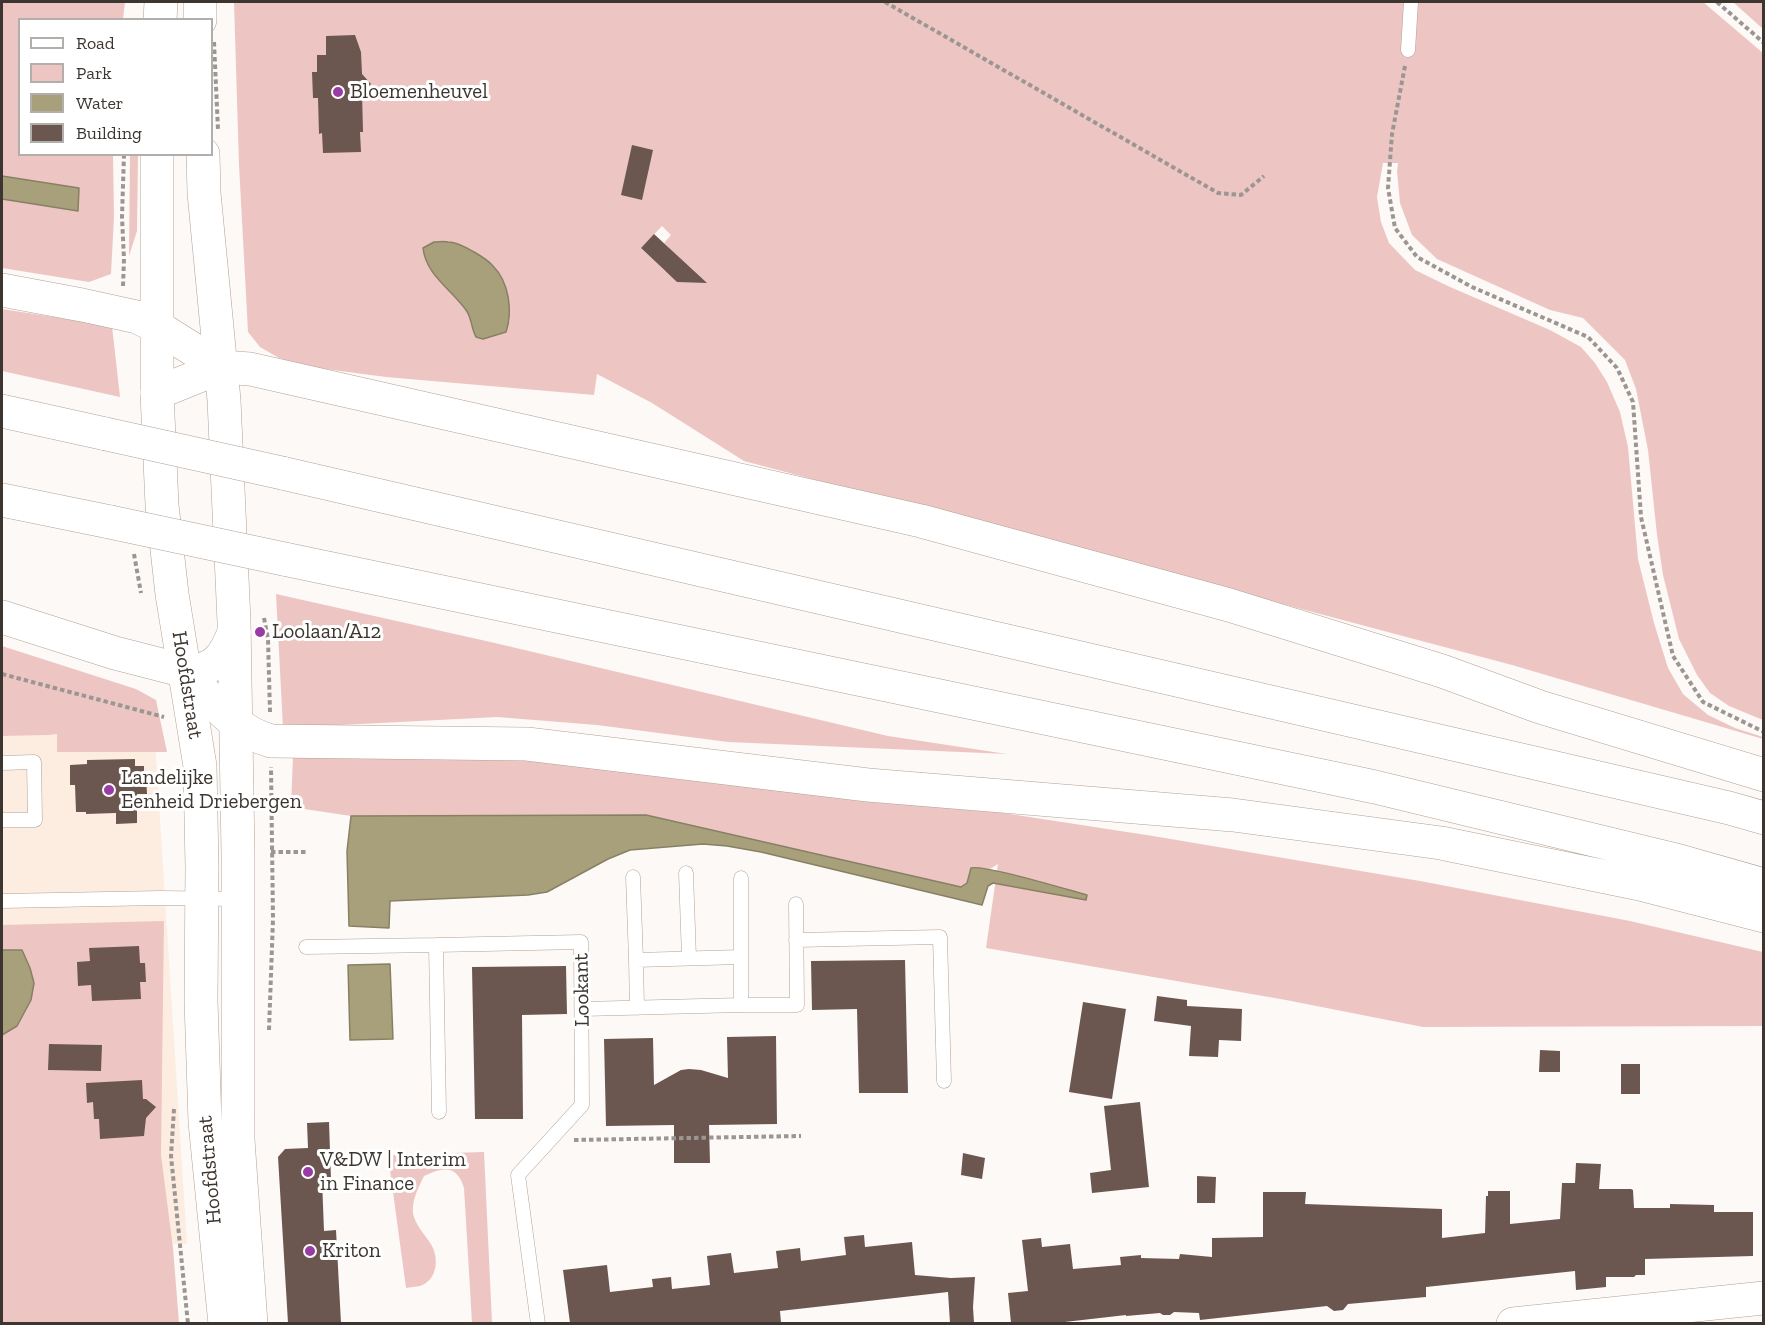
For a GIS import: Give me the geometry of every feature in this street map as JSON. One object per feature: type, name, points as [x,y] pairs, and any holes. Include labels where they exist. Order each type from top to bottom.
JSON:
[{"type":"main road","points":[[160,18],[161,2]]},
{"type":"main road","points":[[200,2],[200,18]]},
{"type":"main road","name":"Hoofdstraat","points":[[157,156],[157,393],[163,517],[172,594],[200,766],[201,1001],[205,1122],[225,1323]]},
{"type":"main road","name":"Hoofdstraat","points":[[203,156],[204,193],[225,423],[234,632],[237,738],[238,1140],[251,1323]]},
{"type":"main road","points":[[2,290],[137,317],[156,326],[221,367]]},
{"type":"main road","points":[[157,393],[221,367],[250,369],[921,521],[1229,605],[1442,671],[1540,707],[1764,775]]},
{"type":"main road","points":[[2,411],[282,473],[1729,808],[1764,818]]},
{"type":"main road","points":[[2,500],[1375,786],[1680,861],[1764,885]]},
{"type":"main road","points":[[2,617],[115,653],[185,671],[197,671],[219,661],[228,650],[234,632]]},
{"type":"main road","points":[[185,671],[237,738],[256,736],[271,741],[527,744],[868,785],[1233,815],[1441,843],[1640,884],[1764,916]]},
{"type":"main road","points":[[1513,1323],[1764,1298]]},
{"type":"lane","points":[[1408,50],[1411,2]]},
{"type":"lane","points":[[2,763],[34,762],[35,820],[2,820]]},
{"type":"lane","points":[[686,873],[688,958]]},
{"type":"lane","points":[[633,877],[637,1008]]},
{"type":"lane","points":[[741,878],[741,1005]]},
{"type":"lane","points":[[2,901],[238,899]]},
{"type":"lane","points":[[583,1009],[797,1005],[796,904]]},
{"type":"lane","points":[[796,940],[940,937],[944,1081]]},
{"type":"lane","name":"Lookant","points":[[436,945],[582,942],[582,1105],[518,1175],[538,1323]]},
{"type":"lane","points":[[306,947],[436,945],[439,1112]]},
{"type":"lane","points":[[636,960],[741,957]]},
{"type":"path","points":[[885,2],[1218,193],[1241,195],[1264,176]]},
{"type":"path","points":[[1717,2],[1764,43]]},
{"type":"path","points":[[1408,50],[1392,134],[1388,188],[1395,228],[1417,257],[1472,287],[1588,337],[1617,368],[1633,402],[1641,518],[1673,656],[1704,702],[1764,732]]},
{"type":"path","points":[[2,674],[173,720]]},
{"type":"path","points":[[272,852],[307,852]]},
{"type":"path","name":"Hoofdstraat","points":[[175,1101],[171,1156],[188,1323]]},
{"type":"path","points":[[550,1141],[801,1136]]},
{"type":"shaded area","points":[[2,685],[154,725],[187,1244],[2,1239]]},
{"type":"green space","points":[[2,2],[125,2],[123,18],[18,18],[18,156],[113,156],[114,217],[111,274],[89,282],[2,268],[2,199],[77,211],[79,188],[2,176]]},
{"type":"green space","points":[[234,2],[1703,2],[1763,53],[1763,720],[1729,706],[1710,693],[1697,675],[1679,639],[1663,575],[1648,450],[1636,389],[1625,360],[1583,318],[1550,310],[1437,259],[1412,235],[1400,203],[1398,163],[1383,163],[1377,197],[1381,222],[1389,243],[1415,270],[1550,330],[1581,347],[1595,363],[1607,382],[1620,412],[1628,447],[1638,559],[1668,668],[1683,694],[1708,715],[1735,728],[1763,737],[1763,739],[1512,665],[744,461],[652,403],[597,374],[594,395],[386,377],[310,367],[279,358],[260,347],[248,332],[239,165]],"holes":[[[662,226],[671,235],[664,243],[678,257],[665,271],[641,248]],[[450,242],[476,253],[498,271],[507,294],[506,332],[483,339],[474,332]]]},
{"type":"green space","points":[[1733,2],[1763,2],[1763,29]]},
{"type":"green space","points":[[130,156],[138,156],[137,231],[129,256]]},
{"type":"green space","points":[[2,309],[112,326],[120,397],[2,371]]},
{"type":"green space","points":[[276,594],[888,736],[1007,754],[728,742],[597,725],[497,717],[283,728]]},
{"type":"green space","points":[[2,646],[136,689],[156,700],[167,752],[57,752],[57,734],[2,736]]},
{"type":"green space","points":[[457,752],[951,805],[1420,881],[1630,921],[1763,952],[1763,1026],[1423,1027],[1286,1000],[986,948],[998,864],[961,887],[646,815],[351,816],[291,807],[293,755]]},
{"type":"green space","points":[[164,921],[161,1155],[173,1248],[179,1323],[2,1323],[2,1035],[17,1026],[31,1000],[22,950],[2,950],[2,925]]},
{"type":"green space","points":[[484,1152],[492,1323],[472,1323],[464,1188],[461,1180],[453,1171],[448,1170],[424,1176],[415,1196],[413,1212],[417,1224],[434,1251],[436,1263],[433,1274],[426,1283],[406,1288],[388,1155]]},
{"type":"water","points":[[2,176],[79,188],[78,211],[2,199]]},
{"type":"water","points":[[434,242],[451,242],[462,246],[491,264],[503,280],[508,297],[509,315],[506,332],[483,339],[476,337],[466,310],[434,274],[425,258],[423,248]]},
{"type":"water","points":[[646,815],[961,887],[967,883],[971,868],[979,868],[1008,873],[1087,895],[1086,900],[993,883],[988,886],[982,905],[761,852],[703,844],[630,850],[608,859],[547,892],[528,895],[390,901],[389,928],[349,926],[347,851],[351,816]]},
{"type":"water","points":[[2,950],[22,950],[34,983],[31,1000],[17,1026],[2,1035]]},
{"type":"water","points":[[390,964],[393,1039],[350,1040],[348,965]]},
{"type":"building","name":"Bloemenheuvel","points":[[355,35],[361,52],[362,74],[371,84],[362,92],[361,152],[323,153],[322,133],[319,134],[318,98],[313,98],[312,72],[317,72],[317,55],[326,55],[326,36]]},
{"type":"building","points":[[632,145],[653,150],[642,200],[621,195]]},
{"type":"building","points":[[654,234],[707,283],[677,282],[641,248]]},
{"type":"building","points":[[135,759],[135,766],[144,766],[147,794],[137,794],[137,823],[116,824],[116,813],[76,812],[75,785],[70,785],[70,765],[87,764],[87,760]]},
{"type":"building","points":[[139,946],[140,963],[145,963],[146,982],[140,982],[141,999],[92,1001],[91,985],[78,986],[77,962],[90,961],[89,948]]},
{"type":"building","points":[[905,960],[908,1093],[859,1093],[857,1009],[812,1010],[811,961]]},
{"type":"building","points":[[566,966],[567,1014],[522,1015],[523,1119],[475,1119],[472,967]]},
{"type":"building","points":[[1157,996],[1187,1000],[1187,1006],[1242,1009],[1241,1041],[1219,1040],[1218,1057],[1189,1056],[1191,1026],[1154,1021]]},
{"type":"building","points":[[1083,1002],[1126,1009],[1112,1099],[1069,1092]]},
{"type":"building","points":[[776,1036],[777,1124],[709,1125],[710,1163],[674,1163],[674,1125],[606,1126],[604,1039],[653,1038],[654,1085],[681,1070],[689,1069],[728,1078],[727,1037]]},
{"type":"building","points":[[49,1044],[102,1045],[101,1071],[48,1070]]},
{"type":"building","points":[[1540,1050],[1560,1051],[1560,1072],[1539,1072]]},
{"type":"building","points":[[1621,1064],[1640,1064],[1640,1094],[1621,1094]]},
{"type":"building","points":[[142,1080],[143,1099],[156,1107],[146,1118],[144,1136],[100,1139],[99,1119],[94,1119],[93,1102],[87,1103],[86,1083]]},
{"type":"building","points":[[1140,1102],[1149,1187],[1092,1193],[1090,1173],[1111,1170],[1104,1106]]},
{"type":"building","points":[[329,1122],[331,1180],[322,1180],[324,1231],[336,1230],[341,1323],[288,1323],[278,1157],[285,1149],[308,1148],[307,1123]]},
{"type":"building","points":[[963,1153],[985,1158],[982,1179],[961,1175]]},
{"type":"building","points":[[1576,1163],[1601,1164],[1599,1189],[1633,1190],[1634,1208],[1670,1208],[1670,1204],[1714,1205],[1714,1212],[1753,1212],[1753,1256],[1645,1259],[1645,1275],[1606,1277],[1606,1287],[1576,1290],[1575,1271],[1426,1287],[1426,1297],[1348,1304],[1343,1310],[1334,1311],[1327,1306],[1200,1320],[1199,1313],[1174,1312],[1170,1315],[1160,1313],[1126,1315],[1056,1323],[1011,1323],[1008,1293],[1028,1291],[1022,1240],[1041,1238],[1042,1247],[1070,1244],[1073,1269],[1121,1265],[1120,1257],[1141,1255],[1141,1258],[1179,1259],[1180,1254],[1212,1257],[1212,1238],[1263,1237],[1263,1192],[1306,1192],[1305,1204],[1442,1209],[1442,1238],[1485,1233],[1488,1191],[1510,1191],[1510,1224],[1560,1219],[1562,1183],[1575,1183]]},
{"type":"building","points":[[1197,1176],[1216,1177],[1215,1203],[1197,1203]]},
{"type":"building","points":[[864,1235],[865,1247],[912,1242],[915,1275],[975,1277],[974,1323],[950,1323],[948,1292],[780,1311],[781,1323],[570,1323],[563,1270],[607,1265],[610,1292],[653,1287],[652,1279],[671,1277],[672,1289],[710,1285],[707,1256],[731,1253],[734,1273],[778,1268],[776,1251],[800,1248],[801,1261],[846,1255],[844,1237]]},
{"type":"place","name":"Bloemenheuvel","points":[[338,92]]},
{"type":"place","name":"Loolaan/A12","points":[[260,632]]},
{"type":"place","name":"Landelijke Eenheid Driebergen","points":[[109,790]]},
{"type":"place","name":"V&DW | Interim in Finance","points":[[308,1172]]},
{"type":"place","name":"Kriton","points":[[310,1251]]}]
